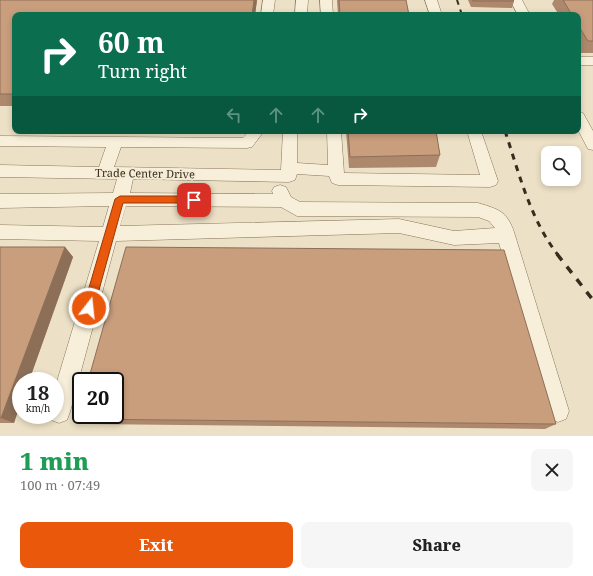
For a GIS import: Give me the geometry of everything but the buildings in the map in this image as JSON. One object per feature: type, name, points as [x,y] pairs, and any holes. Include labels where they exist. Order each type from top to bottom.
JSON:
[{"type":"street","points":[[268,12],[269,0]]},
{"type":"street","points":[[300,12],[302,0]]},
{"type":"street","points":[[326,0],[327,12]]},
{"type":"street","points":[[431,0],[435,12]]},
{"type":"street","points":[[516,0],[522,12]]},
{"type":"street","points":[[581,61],[593,61]]},
{"type":"street","points":[[581,122],[593,145]]},
{"type":"street","points":[[0,141],[247,143],[254,134]]},
{"type":"street","points":[[290,134],[287,173],[280,192],[284,200],[298,210],[478,210],[493,215],[503,223],[558,411]]},
{"type":"street","points":[[334,134],[336,171],[338,179],[490,181],[475,134]]},
{"type":"street","points":[[104,173],[116,142]]},
{"type":"street","name":"Trade Center Drive","points":[[0,171],[104,173],[287,173],[336,171]]},
{"type":"street","points":[[64,395],[127,173]]},
{"type":"street","points":[[0,201],[120,199],[284,200]]},
{"type":"street","points":[[0,232],[110,234],[399,226],[454,238],[494,235],[506,237],[507,239]]},
{"type":"railway","points":[[457,0],[461,12]]},
{"type":"railway","points":[[506,134],[526,195],[540,226],[558,255]]},
{"type":"railway","points":[[557,254],[593,300]]},
{"type":"route","points":[[89,308],[120,199],[194,200]]}]
